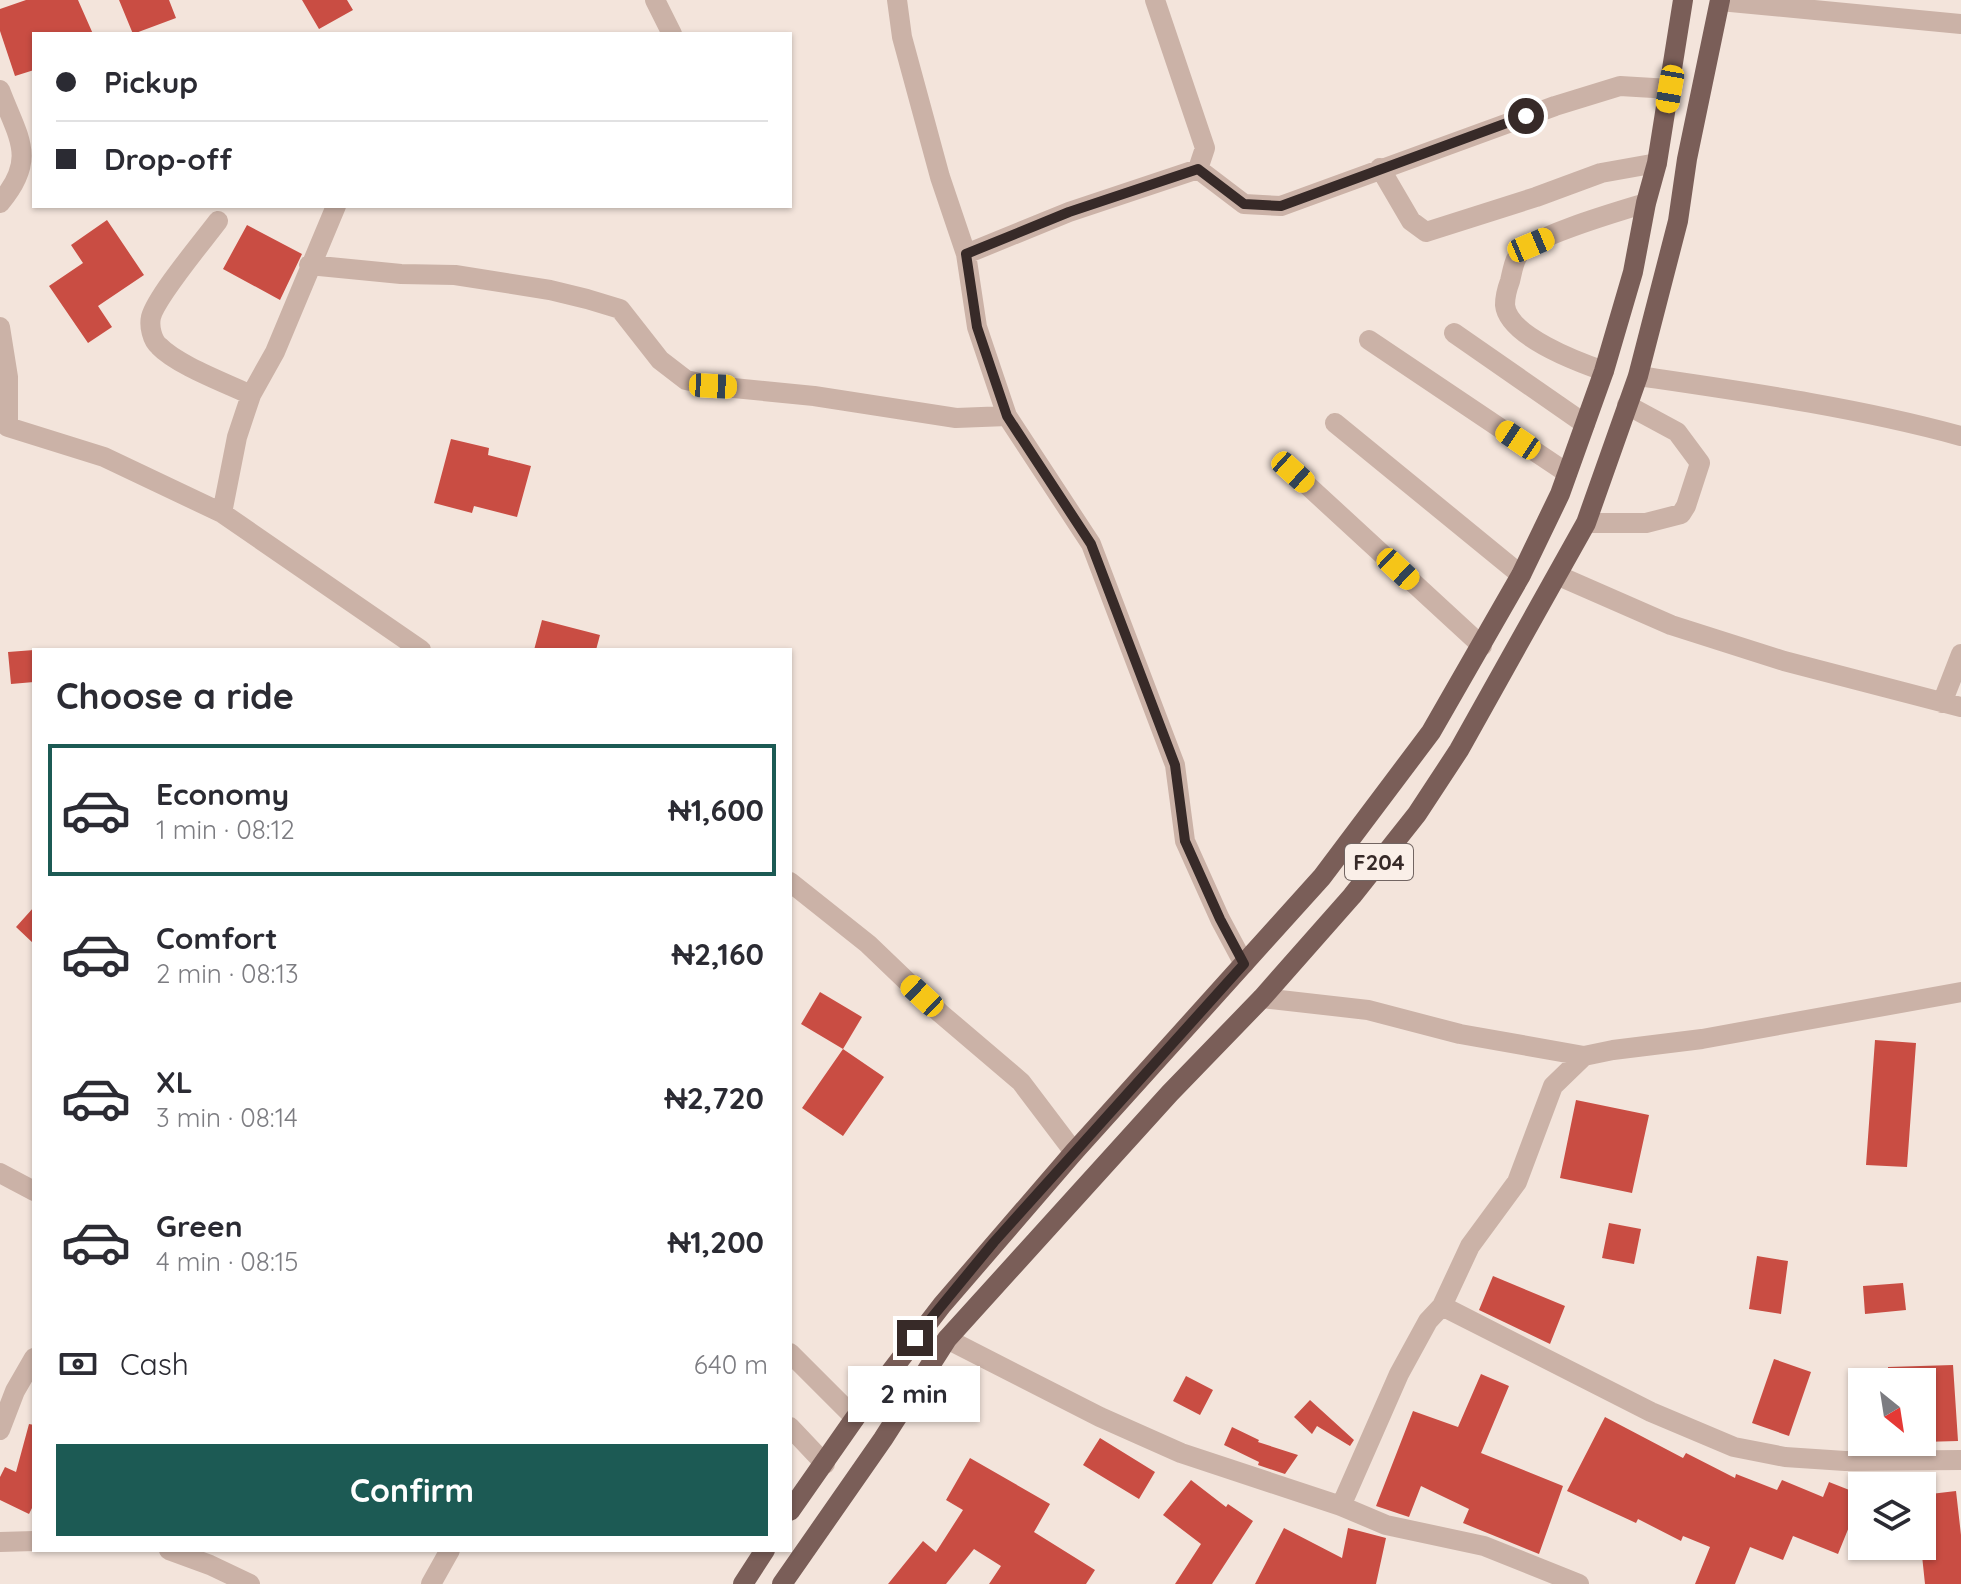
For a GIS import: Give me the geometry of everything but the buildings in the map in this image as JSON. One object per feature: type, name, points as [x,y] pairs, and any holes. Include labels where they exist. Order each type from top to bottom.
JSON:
[{"type":"main road","name":"F204","points":[[792,1508],[855,1418],[942,1305],[1074,1152],[1322,877],[1387,795],[1431,732],[1482,646],[1521,575],[1567,473],[1604,371],[1633,272],[1657,163],[1683,0]]},
{"type":"main road","name":"F204","points":[[782,1584],[883,1439],[947,1339],[1352,896],[1417,814],[1459,750],[1586,523],[1638,376],[1678,221],[1687,159],[1720,0]]},
{"type":"main road","points":[[743,1584],[764,1552]]},
{"type":"street","points":[[655,0],[671,32]]},
{"type":"street","points":[[897,0],[902,37],[913,79],[940,177],[966,254],[977,327],[1007,416],[1091,544],[1175,765],[1185,841],[1244,964]]},
{"type":"street","points":[[1155,0],[1205,148],[1198,169]]},
{"type":"street","points":[[1720,0],[1961,24]]},
{"type":"street","points":[[1198,169],[1244,204],[1281,206],[1555,106],[1620,86],[1670,89]]},
{"type":"street","points":[[0,90],[23,156],[22,169],[0,203]]},
{"type":"street","points":[[1380,168],[1411,221],[1426,232],[1601,173],[1657,163]]},
{"type":"street","points":[[966,254],[1069,212],[1198,169]]},
{"type":"street","points":[[1604,371],[1569,358],[1536,340],[1511,321],[1505,307],[1506,293],[1519,253],[1531,245],[1583,223],[1646,203]]},
{"type":"street","points":[[222,513],[237,437],[251,395],[275,352],[335,208]]},
{"type":"street","points":[[218,221],[164,293],[150,318],[152,334],[158,345],[184,362],[251,395]]},
{"type":"street","points":[[309,265],[401,274],[455,275],[587,299],[620,309],[660,360],[686,380],[713,386],[814,396],[956,418],[1007,416]]},
{"type":"street","points":[[0,327],[8,377],[4,432],[104,457],[222,513],[418,648]]},
{"type":"street","points":[[1454,333],[1585,424]]},
{"type":"street","points":[[1369,340],[1567,473]]},
{"type":"street","points":[[1638,376],[1794,399],[1961,436]]},
{"type":"street","points":[[1586,523],[1646,523],[1681,514],[1686,506],[1700,463],[1677,432],[1627,405]]},
{"type":"street","points":[[1335,423],[1521,575]]},
{"type":"street","points":[[1293,472],[1482,646]]},
{"type":"street","points":[[1559,576],[1671,625],[1784,661],[1951,705],[1961,654]]},
{"type":"street","points":[[792,884],[868,944],[940,1013],[1021,1082],[1074,1152]]},
{"type":"street","points":[[1262,998],[1368,1010],[1460,1034],[1584,1056],[1717,1037],[1961,992]]},
{"type":"street","points":[[1341,1506],[1399,1374],[1428,1321],[1442,1306],[1470,1246],[1517,1182],[1553,1086],[1584,1056]]},
{"type":"street","points":[[0,1173],[32,1190]]},
{"type":"street","points":[[1442,1306],[1651,1412],[1734,1447],[1785,1457],[1845,1461],[1961,1460]]},
{"type":"street","points":[[947,1339],[1100,1417],[1181,1453],[1341,1506],[1386,1525],[1484,1546],[1579,1584]]},
{"type":"street","points":[[792,1355],[855,1418]]},
{"type":"street","points":[[0,1430],[15,1391],[32,1361]]},
{"type":"street","points":[[792,1429],[825,1464]]},
{"type":"street","points":[[0,1542],[32,1541]]},
{"type":"street","points":[[431,1584],[449,1552]]},
{"type":"street","points":[[196,1554],[250,1584]]},
{"type":"route","points":[[915,1338],[994,1242],[1244,964],[1185,841],[1175,765],[1091,544],[1007,416],[977,327],[966,254],[1069,212],[1198,169],[1244,204],[1281,206],[1526,116]]}]
